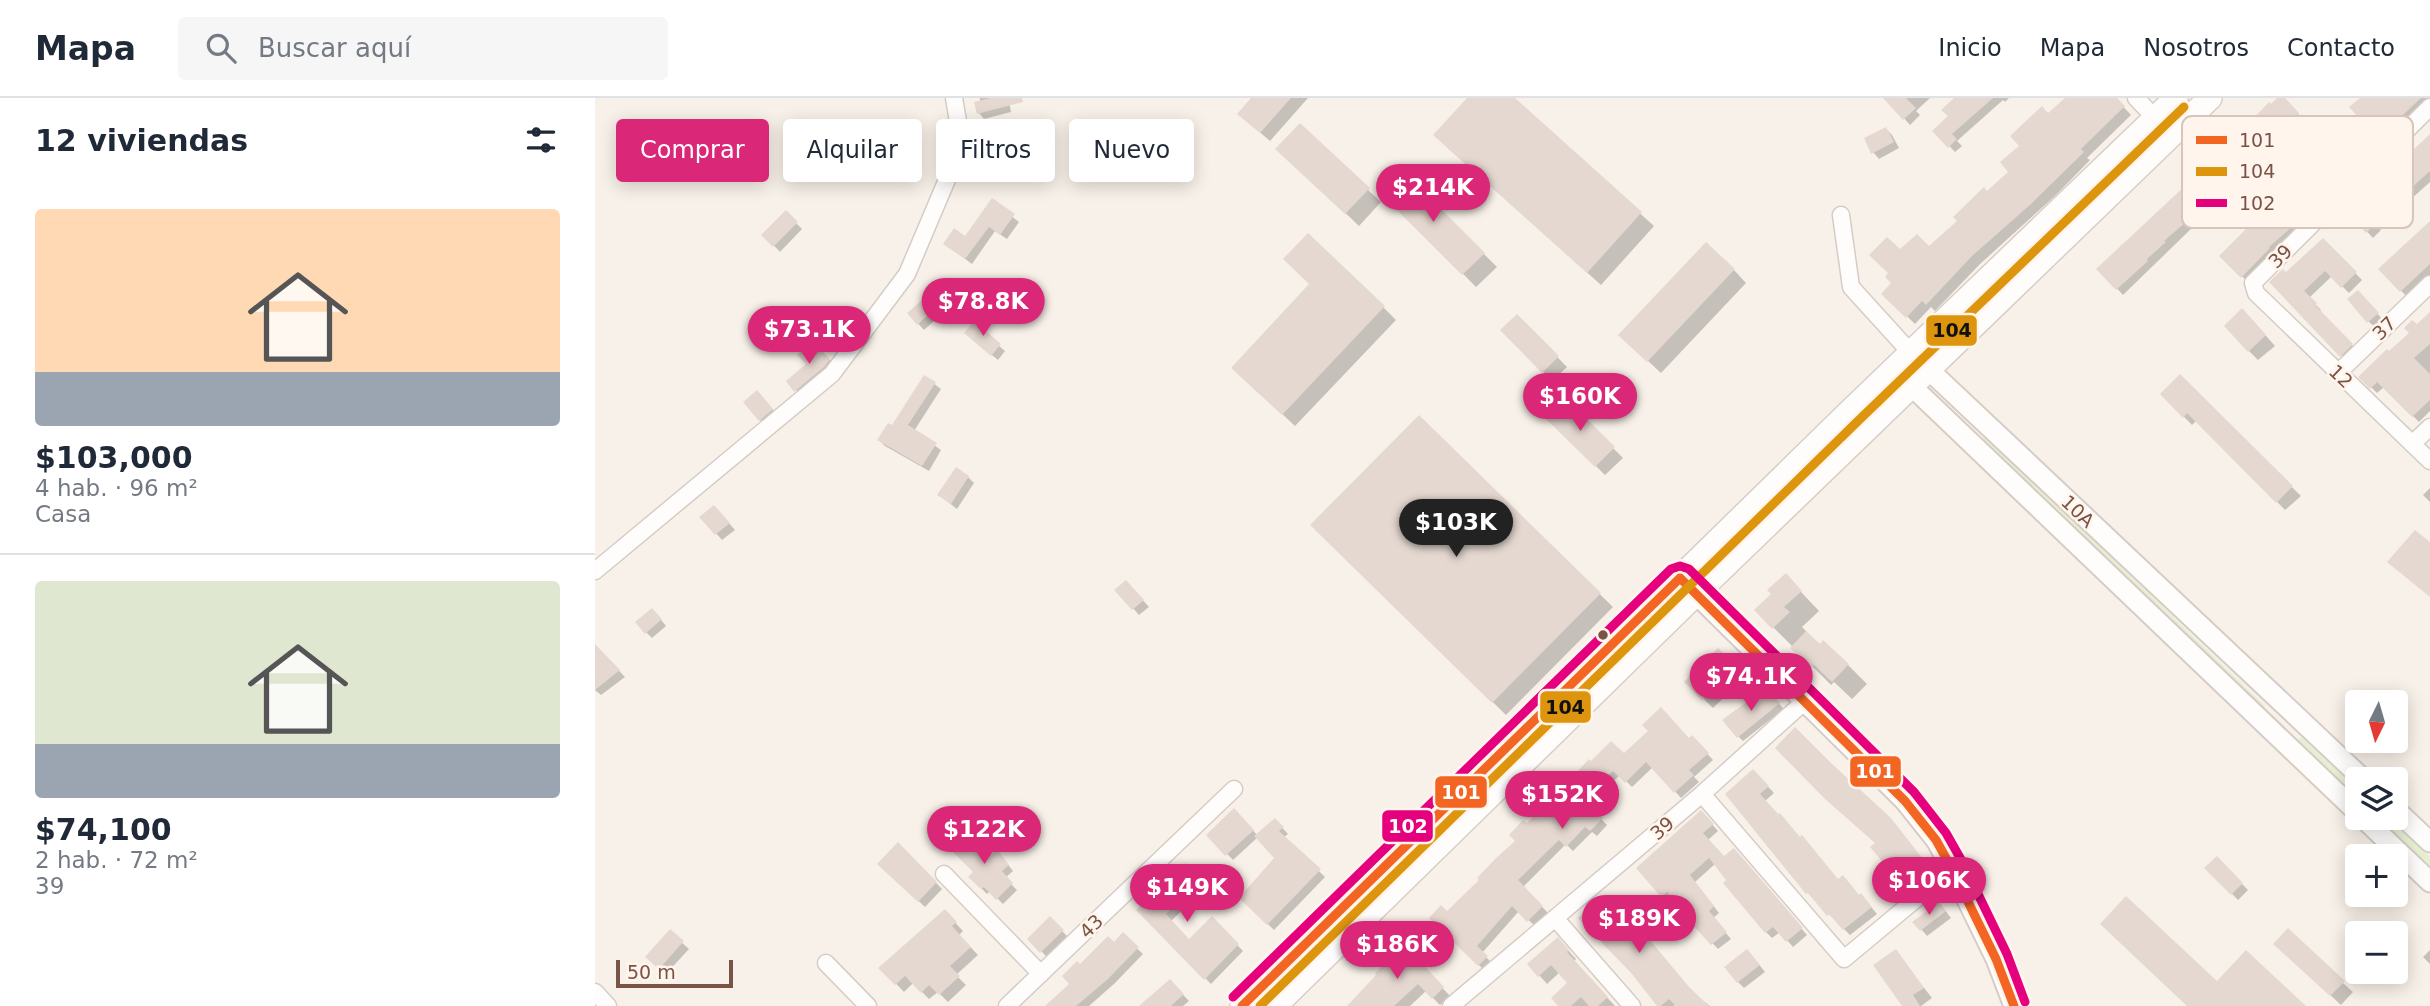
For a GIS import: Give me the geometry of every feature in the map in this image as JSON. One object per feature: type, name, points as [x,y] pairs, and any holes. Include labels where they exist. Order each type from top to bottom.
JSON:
[{"type":"main road","points":[[1242,1006],[2176,98]]},
{"type":"main road","points":[[2191,116],[2210,98]]},
{"type":"main road","points":[[1275,1006],[1696,594],[2182,125]]},
{"type":"street","points":[[595,571],[832,374],[907,274],[954,163],[960,133],[954,98]]},
{"type":"street","points":[[2136,98],[2155,118]]},
{"type":"street","name":"39","points":[[2413,124],[2430,107]]},
{"type":"street","name":"10A","points":[[1841,215],[1851,287],[1911,353],[1921,379],[2345,800]]},
{"type":"street","name":"39","points":[[2254,289],[2253,283],[2308,228]]},
{"type":"street","name":"37","points":[[2338,373],[2430,284]]},
{"type":"street","name":"12","points":[[2254,289],[2430,461]]},
{"type":"street","name":"10A","points":[[1894,370],[1921,379],[2350,767]]},
{"type":"street","points":[[2412,444],[2430,427]]},
{"type":"street","points":[[1680,578],[1905,801],[1936,840],[1996,959],[2014,1006]]},
{"type":"street","name":"39","points":[[1451,1006],[1702,794],[1805,701]]},
{"type":"street","points":[[2278,736],[2296,716]]},
{"type":"street","name":"43","points":[[1007,1006],[1234,789]]},
{"type":"street","points":[[1702,794],[1843,959],[1952,869]]},
{"type":"street","points":[[2408,821],[2430,842]]},
{"type":"street","points":[[2376,830],[2430,882]]},
{"type":"street","points":[[944,874],[1041,974]]},
{"type":"street","points":[[1555,918],[1632,1006]]},
{"type":"street","points":[[826,963],[868,1006]]},
{"type":"street","points":[[595,992],[608,1006]]},
{"type":"green space","points":[[1986,436],[2265,706],[2263,710],[1981,441]]},
{"type":"green space","points":[[2301,737],[2345,778],[2345,789],[2296,742]]},
{"type":"green space","points":[[2390,830],[2401,830],[2430,857],[2430,868],[2408,847],[2408,844]]},
{"type":"building","points":[[990,98],[1022,98],[1023,102],[977,114],[974,102]]},
{"type":"building","points":[[1251,98],[1291,98],[1260,133],[1237,114]]},
{"type":"building","points":[[1467,98],[1515,98],[1642,212],[1587,273],[1433,135]]},
{"type":"building","points":[[1883,98],[1906,98],[1916,108],[1903,120]]},
{"type":"building","points":[[1954,98],[1993,98],[1952,134],[1957,139],[1948,148],[1932,131],[1948,116],[1941,110]]},
{"type":"building","points":[[2065,98],[2117,98],[2125,106],[2081,149],[2084,152],[2031,204],[1972,256],[1926,305],[1922,301],[1906,318],[1881,294],[1891,283],[1885,277],[1888,273],[1869,255],[1887,237],[1900,249],[1917,234],[1929,246],[1957,221],[1953,217],[1984,187],[1987,191],[2008,172],[2000,162],[2019,146],[2010,136],[2042,106],[2048,113]]},
{"type":"building","points":[[2277,98],[2285,98],[2299,113],[2296,116],[2256,116],[2269,102],[2271,104]]},
{"type":"building","points":[[2360,98],[2421,98],[2402,116],[2357,116],[2349,107]]},
{"type":"building","points":[[1300,123],[1370,188],[1345,214],[1275,149]]},
{"type":"building","points":[[1886,127],[1894,142],[1871,154],[1864,138]]},
{"type":"building","points":[[2430,134],[2430,171],[2413,186],[2413,150]]},
{"type":"building","points":[[1405,173],[1485,253],[1462,275],[1382,195]]},
{"type":"building","points":[[2182,189],[2182,225],[2164,241],[2166,242],[2147,259],[2148,261],[2116,290],[2096,269]]},
{"type":"building","points":[[992,198],[1015,214],[1000,235],[989,227],[965,259],[943,244],[954,228],[965,236]]},
{"type":"building","points":[[786,210],[798,222],[773,247],[761,235]]},
{"type":"building","points":[[2430,221],[2430,264],[2400,292],[2378,269]]},
{"type":"building","points":[[2247,228],[2291,228],[2241,278],[2219,256]]},
{"type":"building","points":[[1308,233],[1385,306],[1282,415],[1231,368],[1309,284],[1283,259]]},
{"type":"building","points":[[2323,238],[2357,272],[2341,288],[2325,271],[2304,291],[2353,344],[2340,357],[2269,282],[2283,269],[2286,272]]},
{"type":"building","points":[[1706,242],[1735,269],[1647,362],[1618,335]]},
{"type":"building","points":[[2358,290],[2379,313],[2367,323],[2347,299]]},
{"type":"building","points":[[929,294],[939,305],[917,325],[907,313]]},
{"type":"building","points":[[2242,308],[2266,335],[2248,352],[2224,326]]},
{"type":"building","points":[[2430,312],[2430,344],[2414,358],[2430,374],[2430,400],[2412,417],[2377,382],[2370,389],[2358,377],[2387,349],[2389,351],[2409,333],[2404,328],[2412,320],[2417,324]]},
{"type":"building","points":[[1517,314],[1559,356],[1542,373],[1500,330]]},
{"type":"building","points":[[974,321],[1001,344],[991,356],[964,333]]},
{"type":"building","points":[[813,341],[830,359],[794,392],[786,381],[806,364],[797,355]]},
{"type":"building","points":[[2180,374],[2293,486],[2276,503],[2187,413],[2183,418],[2160,394]]},
{"type":"building","points":[[924,375],[936,382],[908,425],[937,443],[922,466],[877,440],[888,423],[892,425]]},
{"type":"building","points":[[757,390],[773,409],[759,421],[743,402]]},
{"type":"building","points":[[1566,398],[1615,447],[1595,467],[1546,419]]},
{"type":"building","points":[[1419,415],[1601,593],[1492,703],[1310,525]]},
{"type":"building","points":[[956,467],[969,476],[951,504],[937,495]]},
{"type":"building","points":[[714,505],[730,523],[715,535],[699,517]]},
{"type":"building","points":[[2415,530],[2430,542],[2430,597],[2387,562]]},
{"type":"building","points":[[1786,573],[1802,591],[1784,607],[1790,612],[1772,629],[1754,610],[1771,594],[1767,590]]},
{"type":"building","points":[[1126,580],[1144,600],[1132,610],[1114,590]]},
{"type":"building","points":[[652,608],[662,619],[645,634],[635,622]]},
{"type":"building","points":[[1806,631],[1820,644],[1823,640],[1849,664],[1832,682],[1814,665],[1811,668],[1790,648]]},
{"type":"building","points":[[595,644],[620,670],[595,690]]},
{"type":"building","points":[[1718,648],[1736,666],[1702,700],[1684,682]]},
{"type":"building","points":[[1766,688],[1780,703],[1737,738],[1722,720]]},
{"type":"building","points":[[1661,707],[1689,738],[1692,735],[1709,753],[1689,770],[1694,775],[1674,793],[1646,762],[1625,783],[1613,771],[1584,799],[1603,818],[1590,831],[1585,827],[1566,847],[1559,840],[1518,880],[1543,906],[1527,922],[1512,906],[1477,946],[1488,956],[1478,966],[1429,918],[1441,905],[1447,911],[1479,880],[1477,878],[1515,841],[1509,835],[1523,820],[1527,823],[1546,804],[1550,808],[1581,776],[1577,772],[1589,759],[1591,761],[1611,741],[1624,753],[1648,731],[1642,725]]},
{"type":"building","points":[[1795,727],[1890,817],[1922,858],[1894,882],[1883,870],[1887,867],[1870,847],[1875,843],[1825,799],[1775,748]]},
{"type":"building","points":[[1753,769],[1769,786],[1760,794],[1800,837],[1802,835],[1838,879],[1843,875],[1872,907],[1843,930],[1808,893],[1806,894],[1725,794]]},
{"type":"building","points":[[1234,808],[1254,830],[1225,856],[1206,835]]},
{"type":"building","points":[[1701,810],[1714,824],[1703,833],[1724,856],[1734,848],[1803,928],[1786,942],[1773,927],[1765,933],[1723,883],[1726,880],[1709,858],[1690,875],[1714,906],[1709,911],[1727,932],[1711,945],[1667,892],[1661,897],[1636,868]]},
{"type":"building","points":[[1275,818],[1284,827],[1279,831],[1321,869],[1267,925],[1239,898],[1274,858],[1254,836]]},
{"type":"building","points":[[971,833],[991,855],[997,849],[1009,865],[1002,871],[1013,883],[996,900],[984,887],[981,889],[968,877],[973,872],[952,851]]},
{"type":"building","points":[[898,842],[937,882],[918,902],[877,864]]},
{"type":"building","points":[[2217,856],[2243,883],[2231,895],[2204,868]]},
{"type":"building","points":[[1186,863],[1204,882],[1166,914],[1189,939],[1212,916],[1239,944],[1204,980],[1136,910],[1156,892],[1151,887],[1166,873],[1170,878]]},
{"type":"building","points":[[1605,895],[1624,916],[1627,914],[1690,988],[1709,1006],[1676,1006],[1669,999],[1657,1006],[1632,974],[1578,918]]},
{"type":"building","points":[[2126,896],[2217,981],[2246,950],[2306,1006],[2187,1006],[2100,924]]},
{"type":"building","points":[[1939,902],[1946,911],[1920,931],[1912,922]]},
{"type":"building","points":[[945,909],[957,922],[952,926],[971,947],[950,966],[960,976],[939,995],[929,985],[921,993],[905,976],[895,985],[878,968]]},
{"type":"building","points":[[1050,916],[1064,930],[1040,953],[1027,939]]},
{"type":"building","points":[[2288,928],[2345,981],[2330,996],[2273,944]]},
{"type":"building","points":[[670,929],[684,941],[659,969],[645,957]]},
{"type":"building","points":[[1123,932],[1139,947],[1108,979],[1076,1006],[1045,1006],[1069,984],[1062,976],[1077,961],[1080,964],[1108,936],[1114,942]]},
{"type":"building","points":[[1558,937],[1569,950],[1567,952],[1608,997],[1598,1006],[1589,1006],[1581,997],[1571,1006],[1558,1006],[1551,998],[1567,983],[1551,965],[1538,977],[1527,964]]},
{"type":"building","points":[[1404,944],[1444,987],[1432,999],[1418,984],[1394,1006],[1347,1006],[1375,973]]},
{"type":"building","points":[[1747,949],[1760,965],[1737,983],[1724,967]]},
{"type":"building","points":[[1896,949],[1924,988],[1913,995],[1920,1006],[1902,1006],[1873,965]]},
{"type":"building","points":[[1170,979],[1184,994],[1171,1006],[1139,1006]]},
{"type":"transit line","name":"104","points":[[1260,1006],[1859,420],[2184,107]]},
{"type":"transit line","name":"102","points":[[1233,997],[1671,569],[1680,566],[1689,569],[1914,792],[1946,833],[1963,863],[2007,954],[2025,1002]]},
{"type":"transit line","name":"101","points":[[1680,578],[1905,801],[1936,840],[1996,959],[2014,1006]]},
{"type":"transit line","name":"101","points":[[1242,1006],[1680,578]]}]
